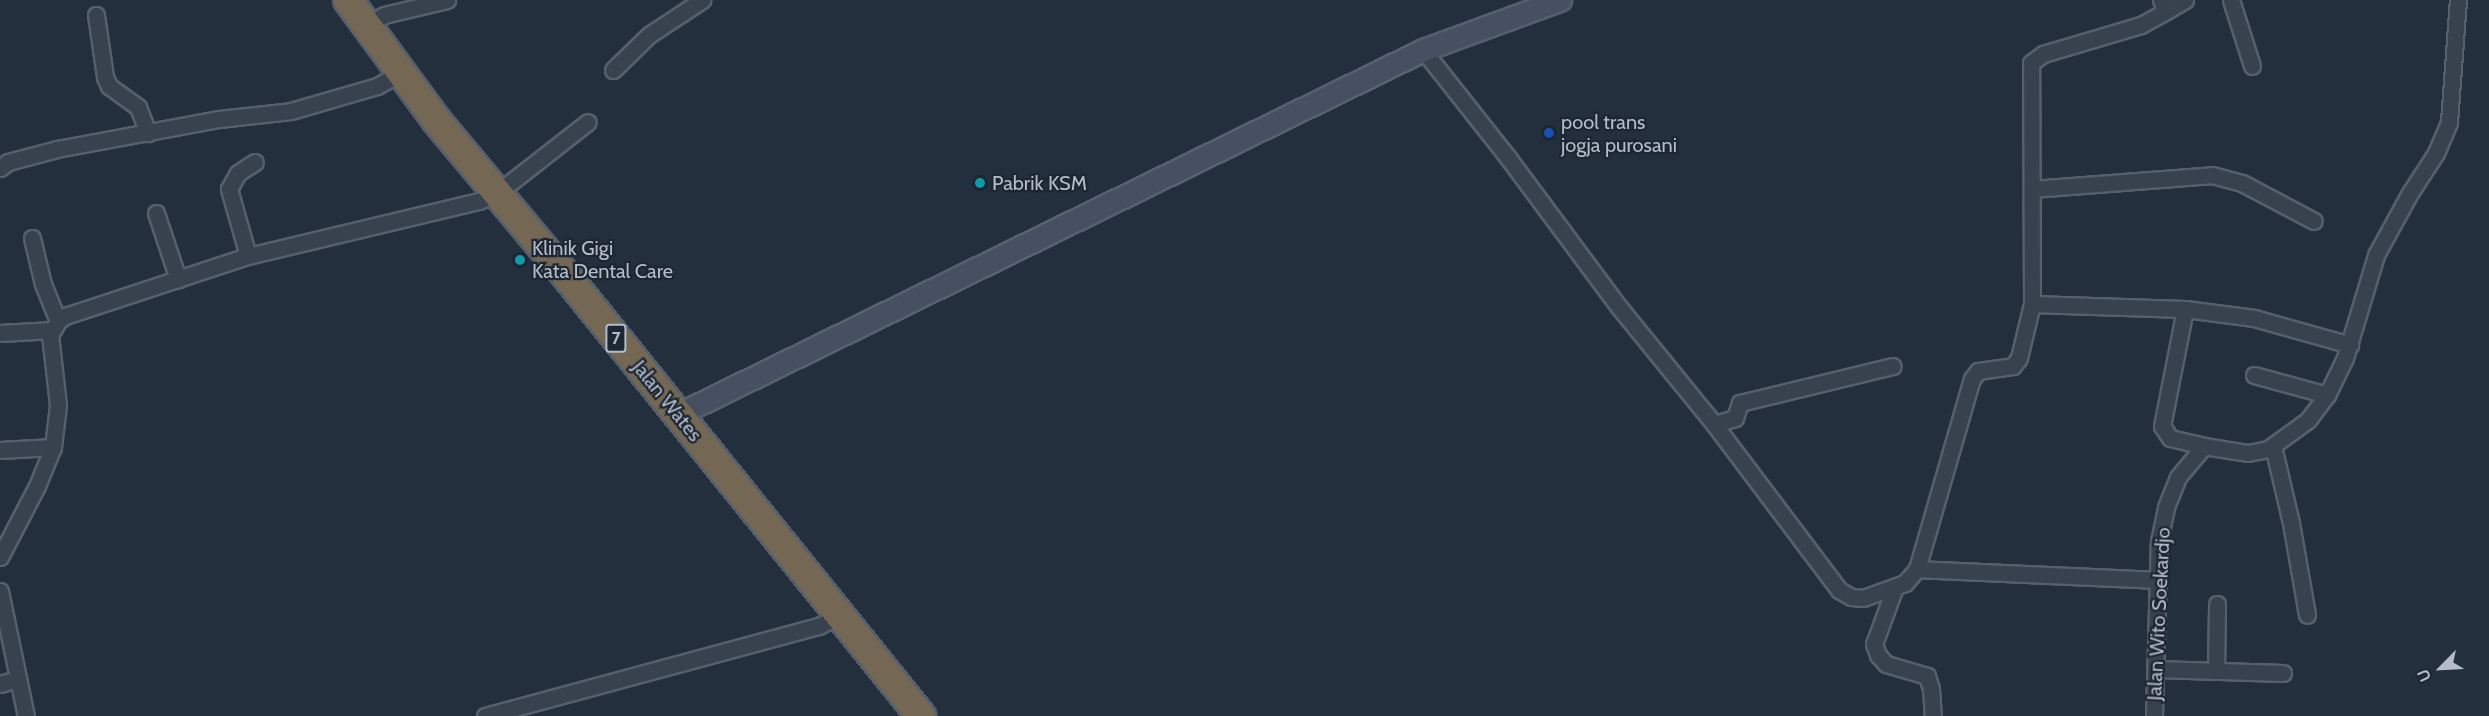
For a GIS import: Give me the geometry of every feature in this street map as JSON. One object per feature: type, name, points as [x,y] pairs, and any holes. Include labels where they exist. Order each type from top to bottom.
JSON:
[{"type":"highway","name":"Jalan Wates","points":[[348,0],[400,73],[921,716]]},
{"type":"street","points":[[366,26],[384,15],[447,0]]},
{"type":"street","points":[[613,70],[649,35],[702,0]]},
{"type":"street","points":[[677,416],[1423,50],[1560,0]]},
{"type":"street","points":[[1423,50],[1513,165],[1619,307],[1714,424],[1839,590],[1851,597],[1863,598],[1905,583],[1917,569],[1972,379],[1978,371],[2008,367],[2017,363],[2032,304],[2031,63],[2043,54],[2141,25],[2164,5],[2184,0]]},
{"type":"street","points":[[2230,0],[2252,66]]},
{"type":"street","points":[[2185,309],[2162,426],[2170,438],[2247,453],[2273,446],[2308,420],[2327,395],[2349,345],[2376,255],[2410,193],[2436,153],[2449,122],[2458,0]]},
{"type":"street","points":[[96,15],[105,77],[109,86],[138,106],[148,133]]},
{"type":"street","points":[[0,168],[8,162],[57,149],[219,119],[291,111],[377,86],[400,73]]},
{"type":"street","points":[[0,557],[7,528],[37,486],[53,447],[58,405],[50,341],[56,325],[65,316],[248,256],[464,206],[497,193],[588,122]]},
{"type":"street","points":[[248,256],[229,189],[238,173],[255,162]]},
{"type":"street","points":[[2032,189],[2212,175],[2241,183],[2314,221]]},
{"type":"street","points":[[156,213],[178,279]]},
{"type":"street","points":[[32,238],[56,325]]},
{"type":"street","points":[[2032,304],[2185,309],[2254,318],[2349,345]]},
{"type":"street","points":[[0,333],[56,325]]},
{"type":"street","points":[[1714,424],[1735,418],[1740,403],[1893,366]]},
{"type":"street","points":[[2254,375],[2327,395]]},
{"type":"street","name":"Jalan Wito Soekardjo","points":[[2154,716],[2159,541],[2166,507],[2178,477],[2204,446]]},
{"type":"street","points":[[2273,446],[2291,523],[2307,615]]},
{"type":"street","points":[[0,450],[53,447]]},
{"type":"street","points":[[1917,569],[2158,580]]},
{"type":"street","points":[[1895,587],[1874,644],[1878,655],[1886,664],[1927,676],[1931,689],[1933,716]]},
{"type":"street","points":[[0,591],[3,627],[15,655],[17,679],[26,716]]},
{"type":"street","points":[[2216,671],[2217,604]]},
{"type":"street","points":[[485,716],[819,626],[839,615]]},
{"type":"street","points":[[2156,669],[2283,673]]},
{"type":"street","points":[[0,684],[17,679]]},
{"type":"place","name":"pool trans jogja purosani","points":[[1549,133]]},
{"type":"place","name":"Pabrik KSM","points":[[980,183]]},
{"type":"place","name":"Klinik Gigi Kata Dental Care","points":[[520,260]]}]
